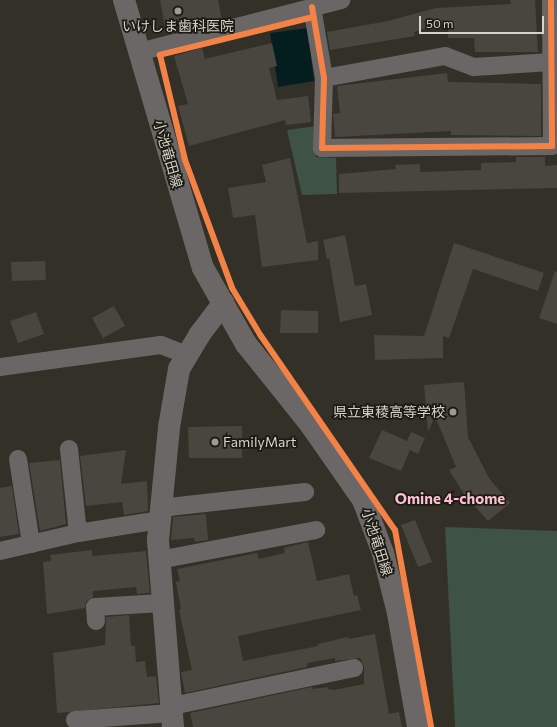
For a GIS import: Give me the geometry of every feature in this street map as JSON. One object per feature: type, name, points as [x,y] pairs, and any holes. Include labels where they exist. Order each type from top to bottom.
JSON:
[{"type":"main road","name":"小池竜田線","points":[[124,0],[138,52],[203,268],[246,344],[310,424],[364,500],[383,553],[398,613],[418,727]]},
{"type":"main road","points":[[173,716],[159,560],[159,514],[169,427],[179,369],[187,355],[224,303]]},
{"type":"street","points":[[138,52],[342,0]]},
{"type":"street","points":[[312,7],[324,78],[322,148],[552,146],[551,0]]},
{"type":"street","points":[[324,78],[445,56],[474,67],[551,62]]},
{"type":"street","points":[[0,368],[161,345],[187,355]]},
{"type":"street","points":[[69,449],[78,533]]},
{"type":"street","points":[[18,459],[30,544]]},
{"type":"street","points":[[0,551],[159,514],[305,492]]},
{"type":"street","points":[[159,560],[316,530]]},
{"type":"street","points":[[96,621],[96,607],[162,603]]},
{"type":"street","points":[[75,720],[173,716],[354,668]]},
{"type":"green space","points":[[317,126],[316,157],[336,158],[337,194],[302,195],[287,130]]},
{"type":"green space","points":[[445,527],[557,531],[557,727],[455,727]]},
{"type":"water","points":[[308,28],[314,81],[278,87],[270,33]]},
{"type":"building","points":[[160,0],[218,0],[222,20],[199,26],[198,21],[165,27]]},
{"type":"building","points":[[510,0],[535,0],[538,52],[475,52],[474,38],[448,38],[448,22],[414,32],[415,36],[330,50],[327,32],[388,21],[436,8],[511,4]]},
{"type":"building","points":[[272,43],[277,66],[269,68],[277,100],[308,96],[311,122],[286,125],[285,120],[189,146],[178,106],[188,104],[174,56],[202,48],[205,59]]},
{"type":"building","points":[[447,73],[448,82],[541,84],[541,136],[451,135],[451,131],[335,137],[333,114],[340,113],[337,86]]},
{"type":"building","points":[[516,157],[545,157],[545,166],[557,165],[557,188],[339,193],[339,174],[396,169],[395,165],[420,164],[420,172],[481,170],[481,163],[516,162]]},
{"type":"building","points":[[290,158],[307,243],[318,241],[318,260],[262,267],[255,215],[233,218],[228,188],[266,182],[262,165]]},
{"type":"building","points":[[345,235],[355,286],[366,284],[372,315],[340,322],[329,258],[327,259],[323,240]]},
{"type":"building","points":[[454,243],[544,273],[538,291],[473,269],[449,338],[443,336],[443,358],[375,360],[374,335],[424,336]]},
{"type":"building","points":[[45,261],[46,280],[12,281],[11,262]]},
{"type":"building","points":[[555,271],[557,272],[557,324],[539,318]]},
{"type":"building","points":[[114,306],[125,326],[103,338],[92,318]]},
{"type":"building","points":[[281,310],[318,311],[318,333],[280,333]]},
{"type":"building","points":[[36,312],[44,334],[18,343],[10,321]]},
{"type":"building","points":[[464,382],[468,437],[489,478],[510,503],[488,521],[464,494],[449,470],[456,467],[435,416],[428,432],[424,385]]},
{"type":"building","name":"FamilyMart","points":[[242,426],[242,458],[189,458],[188,427]]},
{"type":"building","points":[[382,430],[407,441],[411,432],[425,438],[418,454],[410,450],[401,471],[369,458]]},
{"type":"building","points":[[126,450],[121,484],[147,481],[148,511],[124,515],[122,502],[86,506],[80,456]]},
{"type":"building","points":[[60,460],[66,524],[40,531],[29,463]]},
{"type":"building","points":[[12,486],[19,534],[0,537],[0,488]]},
{"type":"building","points":[[206,514],[208,540],[195,542],[194,538],[171,540],[173,517]]},
{"type":"building","points":[[415,520],[432,562],[418,567],[401,525]]},
{"type":"building","points":[[308,542],[317,581],[349,574],[354,596],[357,595],[361,610],[238,636],[243,661],[318,646],[318,644],[348,637],[349,639],[375,634],[389,714],[399,712],[402,727],[193,727],[190,713],[312,687],[313,689],[328,687],[328,689],[334,690],[364,684],[364,666],[360,658],[335,661],[335,658],[307,663],[307,667],[185,693],[181,672],[192,670],[179,610],[181,609],[176,582],[180,581],[177,569],[257,553],[259,559],[285,553],[284,548]]},
{"type":"building","points":[[92,550],[92,556],[146,551],[150,593],[137,594],[136,587],[93,591],[93,597],[86,602],[85,608],[47,614],[43,562],[51,561],[50,555]]},
{"type":"building","points":[[129,615],[131,646],[135,646],[136,662],[145,661],[147,677],[156,676],[159,703],[57,713],[53,653],[105,645],[106,617]]},
{"type":"cycle path","points":[[312,7],[324,78],[322,148],[552,146],[551,0]]},
{"type":"cycle path","points":[[313,17],[160,55],[185,160],[232,288],[261,336],[395,530],[431,727]]},
{"type":"place","name":"いけしま歯科医院","points":[[178,11]]},
{"type":"place","name":"県立東稜高等学校","points":[[453,412]]},
{"type":"place","name":"FamilyMart","points":[[215,442]]},
{"type":"district","name":"Omine 4-chome","points":[[450,499]]}]
